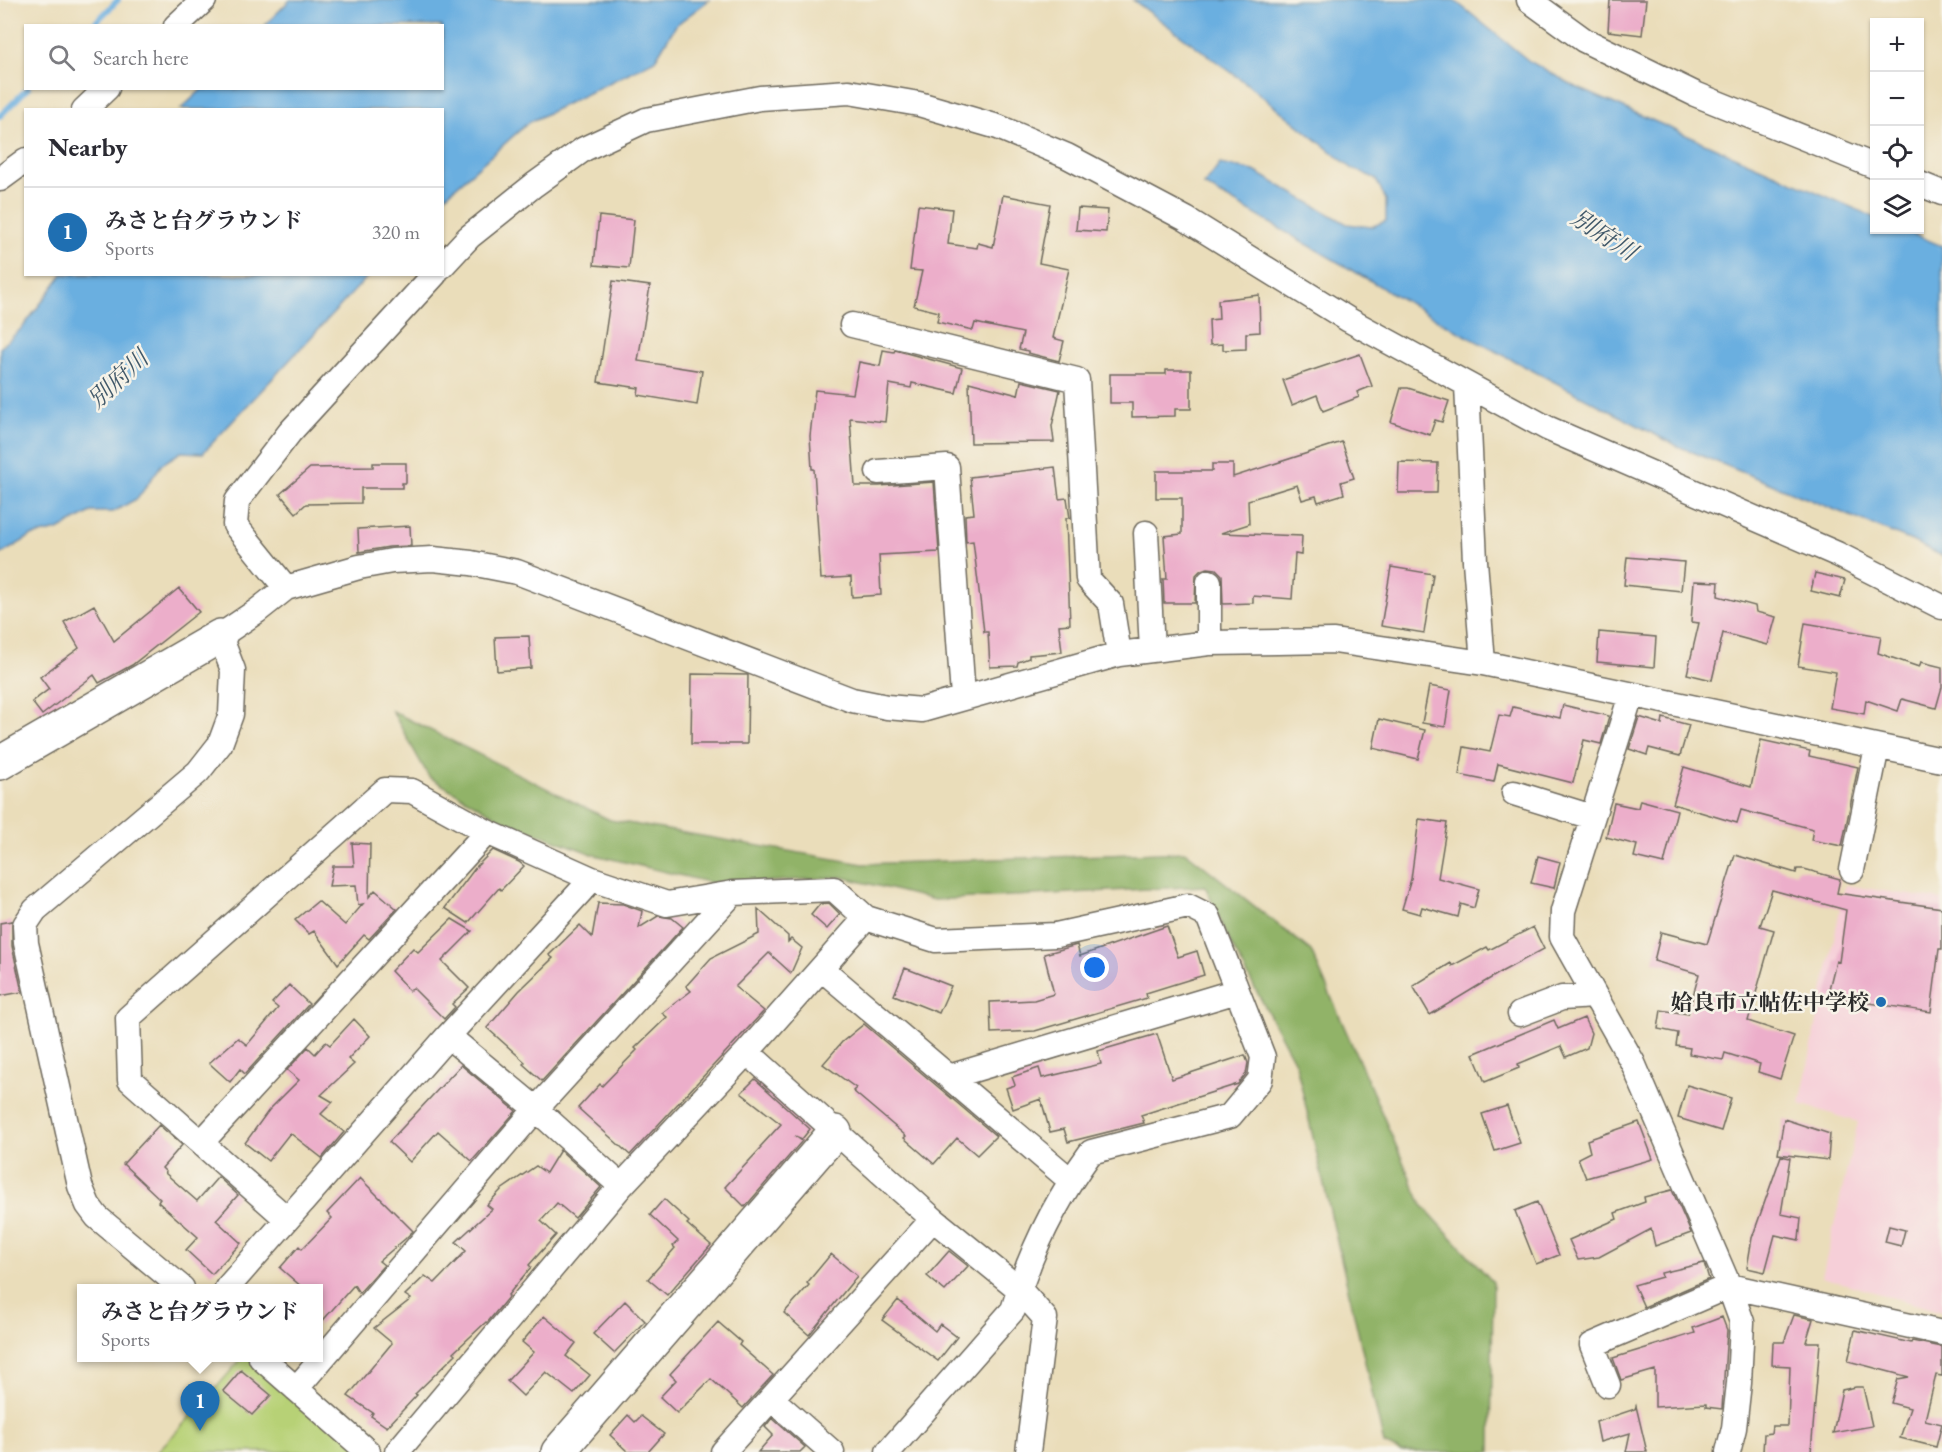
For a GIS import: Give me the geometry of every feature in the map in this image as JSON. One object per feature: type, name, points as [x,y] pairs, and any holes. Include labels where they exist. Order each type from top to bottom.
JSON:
[{"type":"street","points":[[178,24],[204,0]]},
{"type":"street","points":[[1529,0],[1584,40],[1695,94],[1870,164]]},
{"type":"street","points":[[86,108],[104,90]]},
{"type":"street","points":[[444,264],[469,237],[584,149],[646,120],[760,98],[849,92],[930,107],[998,127],[1066,156],[1186,219],[1349,320],[1547,428],[1836,554],[1942,607]]},
{"type":"street","points":[[0,179],[24,161]]},
{"type":"street","points":[[1924,186],[1942,193]]},
{"type":"street","points":[[286,588],[235,525],[237,501],[290,432],[433,276]]},
{"type":"street","points":[[852,325],[1077,380],[1088,579],[1111,604],[1119,654]]},
{"type":"street","points":[[1467,385],[1475,561],[1483,663]]},
{"type":"street","points":[[878,472],[947,467],[963,698]]},
{"type":"street","points":[[1146,533],[1152,650]]},
{"type":"street","points":[[0,763],[220,636],[286,588],[359,567],[392,561],[433,559],[471,563],[517,572],[852,700],[887,707],[922,710],[1119,654],[1209,643],[1334,641],[1483,663],[1942,760]]},
{"type":"street","points":[[1209,582],[1209,643]]},
{"type":"street","points":[[177,1284],[97,1217],[88,1205],[80,1186],[26,943],[25,925],[35,910],[198,772],[220,744],[231,714],[233,670],[220,636]]},
{"type":"street","points":[[1631,695],[1563,911],[1562,937],[1633,1063],[1729,1286],[1742,1322],[1739,1383],[1734,1428],[1728,1452]]},
{"type":"street","points":[[1852,870],[1877,747]]},
{"type":"street","points":[[287,1219],[130,1080],[128,1018],[386,790],[412,791],[487,832],[592,879],[666,904],[733,893],[834,889],[866,918],[936,940],[1056,935],[1188,906],[1208,916],[1263,1057],[1260,1080],[1230,1116],[1091,1152],[1070,1180],[1046,1224],[1013,1310],[888,1452]]},
{"type":"street","points":[[1514,794],[1593,817]]},
{"type":"street","points":[[201,1143],[487,832]]},
{"type":"street","points":[[230,1284],[448,1036],[592,879]]},
{"type":"street","points":[[323,1358],[536,1109],[733,893]]},
{"type":"street","points":[[396,1452],[621,1186],[747,1052],[866,918]]},
{"type":"street","points":[[822,969],[1070,1180]]},
{"type":"street","points":[[949,1077],[1238,991]]},
{"type":"street","points":[[1520,1014],[1562,998],[1595,996]]},
{"type":"street","points":[[448,1036],[536,1109],[621,1186]]},
{"type":"street","points":[[747,1052],[933,1219],[1019,1290],[1045,1318],[1028,1452]]},
{"type":"street","points":[[558,1452],[835,1132]]},
{"type":"street","points":[[723,1452],[933,1219]]},
{"type":"street","points":[[1608,1386],[1592,1345],[1729,1286],[1942,1333]]},
{"type":"street","points":[[266,1362],[368,1452]]},
{"type":"street","points":[[296,1389],[319,1362]]},
{"type":"street","points":[[772,1399],[832,1452]]},
{"type":"shaded area","name":"姶良市立帖佐中学校","points":[[1845,885],[1942,900],[1942,1312],[1822,1277],[1858,1122],[1800,1104]]},
{"type":"green space","points":[[392,711],[610,820],[863,864],[1186,852],[1311,951],[1422,1205],[1493,1282],[1491,1452],[1401,1452],[1384,1444],[1296,1064],[1231,944],[1205,886],[934,900],[842,877],[720,885],[595,855],[502,820],[429,777]]},
{"type":"green space","points":[[239,1362],[266,1362],[368,1452],[157,1452]]},
{"type":"water","points":[[290,0],[709,0],[676,25],[655,60],[528,123],[444,197],[444,108],[182,108],[201,90],[444,90],[444,24],[266,24]]},
{"type":"water","name":"別府川","points":[[1133,0],[1454,0],[1529,61],[1578,88],[1870,215],[1870,234],[1914,234],[1942,246],[1942,556],[1912,541],[1675,445],[1461,333],[1204,185],[1220,164],[1254,171],[1347,224],[1371,227],[1386,221],[1386,200],[1375,178],[1353,169],[1247,84]]},
{"type":"water","name":"別府川","points":[[61,276],[368,276],[203,453],[181,452],[162,464],[138,498],[113,512],[91,512],[58,530],[31,536],[0,555],[0,348],[23,327]]},
{"type":"building","points":[[1610,0],[1646,0],[1642,35],[1608,31]]},
{"type":"building","points":[[1003,195],[1050,204],[1039,263],[1069,269],[1053,338],[1064,341],[1059,361],[1019,349],[1023,333],[975,323],[973,330],[937,322],[939,312],[914,306],[922,271],[910,270],[918,205],[952,209],[948,244],[977,248],[978,243],[993,247]]},
{"type":"building","points":[[1078,208],[1108,210],[1106,232],[1076,230]]},
{"type":"building","points":[[599,216],[634,220],[629,268],[594,265]]},
{"type":"building","points":[[613,281],[650,286],[638,361],[702,371],[697,405],[638,395],[639,388],[598,382]]},
{"type":"building","points":[[1259,295],[1260,332],[1246,333],[1246,349],[1223,350],[1223,344],[1210,345],[1209,320],[1219,319],[1218,300]]},
{"type":"building","points":[[883,350],[894,352],[895,350],[962,368],[956,393],[912,383],[911,388],[889,384],[885,422],[850,418],[855,486],[934,482],[939,552],[879,555],[881,595],[852,597],[851,577],[821,579],[810,436],[815,390],[853,394],[859,362],[880,366]]},
{"type":"building","points":[[1360,354],[1372,386],[1357,392],[1359,397],[1323,411],[1317,395],[1292,405],[1283,380]]},
{"type":"building","points":[[1166,370],[1191,370],[1191,409],[1175,409],[1175,416],[1132,417],[1132,403],[1110,403],[1110,374],[1166,374]]},
{"type":"building","points":[[1021,381],[1060,390],[1052,426],[1054,442],[971,443],[969,382],[1018,395]]},
{"type":"building","points":[[1401,388],[1408,388],[1449,401],[1442,422],[1435,420],[1430,435],[1391,422]]},
{"type":"building","points":[[1342,442],[1354,478],[1341,482],[1344,494],[1318,502],[1316,496],[1302,500],[1297,485],[1248,500],[1249,524],[1221,533],[1302,536],[1301,555],[1295,554],[1292,599],[1253,596],[1253,603],[1223,604],[1222,575],[1216,569],[1208,568],[1196,575],[1195,603],[1164,603],[1163,579],[1167,579],[1164,536],[1182,534],[1182,498],[1156,498],[1156,471],[1212,471],[1212,464],[1233,464],[1233,477]]},
{"type":"building","points":[[1399,462],[1438,463],[1437,493],[1398,493]]},
{"type":"building","points":[[373,463],[406,463],[406,483],[402,483],[402,488],[361,488],[361,503],[306,504],[296,513],[280,494],[310,468],[373,467]]},
{"type":"building","points":[[1055,467],[1059,499],[1067,498],[1070,518],[1066,518],[1070,624],[1059,625],[1062,652],[1029,655],[1029,658],[1018,662],[1017,666],[990,667],[988,632],[984,632],[973,541],[966,542],[965,515],[974,514],[970,477]]},
{"type":"building","points":[[410,526],[411,546],[359,552],[358,529]]},
{"type":"building","points":[[1627,557],[1684,562],[1681,591],[1624,585]]},
{"type":"building","points":[[1391,567],[1433,574],[1424,633],[1381,626]]},
{"type":"building","points":[[1815,573],[1845,580],[1840,598],[1811,591]]},
{"type":"building","points":[[1694,581],[1719,582],[1718,596],[1755,606],[1756,612],[1776,617],[1768,645],[1723,633],[1712,680],[1687,674],[1699,623],[1691,622]]},
{"type":"building","points":[[179,588],[199,612],[132,665],[99,683],[94,675],[42,715],[32,702],[49,689],[40,677],[79,648],[64,622],[94,605],[114,641]]},
{"type":"building","points":[[1805,623],[1881,636],[1878,653],[1919,667],[1921,662],[1942,667],[1942,687],[1936,708],[1902,699],[1898,711],[1866,700],[1864,714],[1830,708],[1836,672],[1798,666]]},
{"type":"building","points":[[1599,632],[1656,637],[1654,667],[1597,662]]},
{"type":"building","points":[[529,636],[531,668],[497,671],[495,637]]},
{"type":"building","points":[[692,674],[748,675],[747,744],[691,744]]},
{"type":"building","points":[[1429,686],[1451,690],[1445,727],[1422,723]]},
{"type":"building","points":[[1563,705],[1609,716],[1601,744],[1584,740],[1573,783],[1498,764],[1494,782],[1459,775],[1464,747],[1490,752],[1499,715],[1510,717],[1513,707],[1560,718]]},
{"type":"building","points":[[1639,717],[1662,724],[1663,718],[1689,725],[1680,756],[1649,748],[1647,755],[1629,749]]},
{"type":"building","points":[[1379,719],[1425,730],[1418,759],[1373,748]]},
{"type":"building","points":[[1761,740],[1810,751],[1809,756],[1858,767],[1842,846],[1811,840],[1813,829],[1741,810],[1737,823],[1673,804],[1684,767],[1751,787]]},
{"type":"building","points":[[1640,800],[1677,810],[1664,864],[1634,857],[1637,845],[1606,837],[1614,803],[1638,808]]},
{"type":"building","points":[[1419,819],[1447,823],[1438,878],[1479,889],[1474,908],[1461,904],[1458,917],[1422,907],[1420,914],[1402,909],[1411,879]]},
{"type":"building","points":[[352,843],[370,844],[369,897],[375,890],[397,909],[369,939],[364,935],[338,964],[314,931],[309,934],[295,920],[318,901],[345,925],[363,904],[358,905],[356,885],[329,886],[333,866],[354,866]]},
{"type":"building","points":[[493,850],[524,866],[501,890],[499,888],[468,923],[445,908],[476,867]]},
{"type":"building","points":[[1735,855],[1796,873],[1797,869],[1804,869],[1840,879],[1837,893],[1942,908],[1942,949],[1939,949],[1931,1012],[1827,997],[1836,961],[1839,962],[1846,910],[1772,890],[1760,926],[1774,930],[1748,1021],[1794,1036],[1780,1079],[1758,1072],[1760,1064],[1725,1053],[1723,1060],[1689,1054],[1690,1048],[1676,1046],[1678,1033],[1658,1029],[1661,1010],[1688,1014],[1699,974],[1654,961],[1661,932],[1707,944]]},
{"type":"building","points":[[1538,856],[1560,862],[1554,888],[1531,883]]},
{"type":"building","points":[[598,903],[623,904],[642,911],[639,928],[658,916],[672,918],[683,927],[542,1081],[523,1064],[525,1062],[487,1028],[519,991],[553,958],[549,955],[580,925],[592,937]]},
{"type":"building","points":[[829,903],[840,914],[827,929],[811,915],[820,904]]},
{"type":"building","points":[[758,909],[788,936],[788,942],[791,939],[802,948],[791,973],[769,953],[735,987],[764,1011],[630,1155],[578,1108],[667,1017],[662,1013],[691,991],[686,986],[711,958],[759,934]]},
{"type":"building","points":[[452,919],[472,931],[442,961],[469,988],[452,1004],[455,1007],[444,1019],[413,988],[410,991],[391,971],[413,948],[418,952]]},
{"type":"building","points":[[12,921],[12,946],[22,992],[0,996],[0,923]]},
{"type":"building","points":[[1167,926],[1178,957],[1197,951],[1204,975],[1146,993],[1147,998],[1035,1031],[991,1033],[990,1002],[1034,1000],[1054,994],[1044,954],[1077,945],[1080,956]]},
{"type":"building","points":[[1533,927],[1544,949],[1430,1015],[1413,986],[1451,963],[1452,966],[1487,947],[1489,950]]},
{"type":"building","points":[[905,968],[951,986],[939,1013],[894,995]]},
{"type":"building","points":[[289,985],[309,1004],[245,1074],[240,1069],[230,1082],[209,1063],[238,1038],[247,1045],[278,1008],[272,1003]]},
{"type":"building","points":[[1584,1018],[1591,1033],[1587,1048],[1566,1057],[1561,1046],[1518,1064],[1519,1068],[1485,1082],[1473,1054],[1554,1020],[1558,1029]]},
{"type":"building","points":[[354,1019],[370,1036],[348,1059],[354,1064],[321,1095],[333,1102],[321,1114],[344,1132],[322,1158],[290,1133],[268,1161],[245,1143],[269,1110],[299,1080],[287,1070],[308,1047],[315,1054],[326,1042],[330,1045]]},
{"type":"building","points":[[864,1024],[996,1136],[977,1155],[957,1138],[934,1164],[904,1138],[906,1136],[853,1091],[856,1088],[823,1064],[842,1042]]},
{"type":"building","points":[[1157,1034],[1172,1079],[1245,1055],[1248,1063],[1246,1074],[1238,1084],[1141,1115],[1144,1123],[1068,1142],[1064,1129],[1050,1132],[1041,1099],[1013,1109],[1006,1088],[1015,1085],[1012,1077],[1039,1068],[1042,1078],[1101,1064],[1098,1051]]},
{"type":"building","points":[[461,1065],[516,1111],[472,1161],[438,1131],[410,1162],[389,1142]]},
{"type":"building","points":[[755,1079],[810,1129],[802,1139],[795,1136],[802,1141],[745,1207],[725,1187],[781,1124],[741,1093]]},
{"type":"building","points":[[1687,1085],[1731,1098],[1721,1131],[1678,1118]]},
{"type":"building","points":[[1507,1106],[1520,1143],[1495,1151],[1482,1114]]},
{"type":"building","points":[[1784,1119],[1830,1134],[1828,1160],[1778,1154]]},
{"type":"building","points":[[1639,1122],[1653,1159],[1586,1178],[1578,1158],[1590,1152],[1587,1140]]},
{"type":"building","points":[[159,1125],[182,1145],[162,1168],[165,1173],[197,1201],[218,1177],[238,1195],[216,1220],[241,1243],[212,1274],[186,1250],[198,1237],[158,1202],[160,1199],[123,1164]]},
{"type":"building","points":[[560,1150],[601,1187],[575,1218],[557,1203],[541,1221],[556,1235],[529,1265],[531,1267],[487,1323],[454,1352],[456,1354],[415,1394],[417,1395],[387,1427],[371,1416],[373,1413],[348,1396],[392,1343],[374,1328],[411,1299],[405,1295],[425,1276],[435,1283],[466,1251],[456,1242],[492,1209],[487,1205],[501,1190],[536,1166],[546,1173]]},
{"type":"building","points":[[1781,1156],[1790,1158],[1781,1214],[1801,1218],[1799,1240],[1775,1235],[1765,1272],[1747,1268],[1752,1238]]},
{"type":"building","points":[[360,1178],[413,1231],[379,1261],[384,1265],[359,1293],[354,1285],[323,1320],[323,1284],[298,1284],[280,1268],[299,1246],[302,1249],[332,1218],[327,1213]]},
{"type":"building","points":[[1672,1190],[1691,1233],[1655,1246],[1651,1229],[1599,1257],[1578,1260],[1569,1240],[1617,1219],[1615,1213],[1645,1202],[1644,1197]]},
{"type":"building","points":[[664,1199],[711,1245],[667,1295],[648,1279],[675,1248],[673,1246],[678,1241],[650,1215]]},
{"type":"building","points":[[1537,1202],[1559,1255],[1536,1264],[1515,1211]]},
{"type":"building","points":[[1889,1226],[1905,1230],[1901,1246],[1885,1242]]},
{"type":"building","points":[[949,1251],[968,1266],[945,1291],[927,1276]]},
{"type":"building","points":[[831,1254],[857,1276],[809,1335],[784,1313],[809,1285],[807,1283]]},
{"type":"building","points":[[1704,1263],[1709,1279],[1644,1307],[1634,1285],[1662,1277],[1661,1273]]},
{"type":"building","points":[[898,1300],[935,1331],[940,1324],[957,1337],[938,1361],[882,1320]]},
{"type":"building","points":[[625,1301],[645,1321],[614,1353],[593,1334]]},
{"type":"building","points":[[1794,1315],[1813,1319],[1806,1342],[1820,1342],[1811,1452],[1763,1452],[1764,1434],[1771,1433],[1772,1426],[1788,1426],[1790,1366],[1772,1365],[1773,1342],[1784,1342]]},
{"type":"building","points":[[544,1316],[576,1343],[566,1356],[590,1375],[574,1394],[546,1372],[523,1396],[507,1381],[534,1352],[522,1342]]},
{"type":"building","points":[[1722,1317],[1727,1330],[1722,1409],[1706,1407],[1706,1404],[1655,1407],[1655,1370],[1621,1380],[1613,1358],[1695,1333],[1693,1328]]},
{"type":"building","points":[[718,1322],[741,1342],[739,1345],[773,1375],[743,1408],[711,1379],[677,1413],[660,1397],[676,1380],[670,1374]]},
{"type":"building","points":[[1855,1330],[1911,1343],[1912,1341],[1942,1347],[1942,1376],[1936,1375],[1925,1420],[1942,1424],[1936,1447],[1900,1438],[1910,1408],[1891,1403],[1898,1379],[1909,1377],[1848,1361]]},
{"type":"building","points":[[241,1370],[271,1395],[252,1415],[223,1391]]},
{"type":"building","points":[[1863,1387],[1872,1426],[1833,1433],[1842,1390]]},
{"type":"building","points":[[1636,1406],[1647,1452],[1626,1452],[1630,1433],[1600,1442],[1596,1422],[1635,1409]]},
{"type":"building","points":[[628,1415],[635,1422],[641,1416],[664,1434],[648,1452],[628,1452],[610,1435]]},
{"type":"building","points":[[772,1418],[805,1447],[800,1452],[758,1452],[773,1435],[765,1427]]},
{"type":"waterway","points":[[94,24],[118,0]]},
{"type":"waterway","points":[[0,116],[26,90]]},
{"type":"place","name":"姶良市立帖佐中学校","points":[[1881,1002]]},
{"type":"place","name":"みさと台グラウンド","points":[[200,1431]]}]
